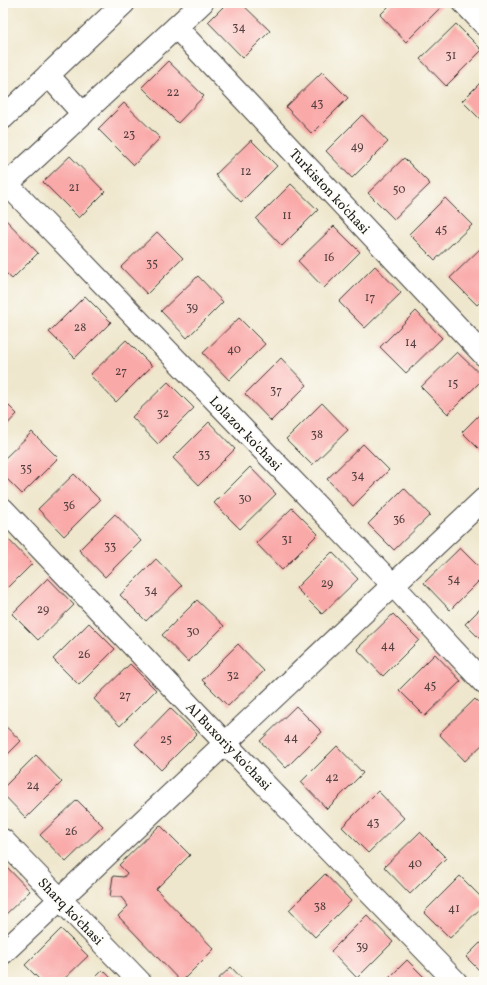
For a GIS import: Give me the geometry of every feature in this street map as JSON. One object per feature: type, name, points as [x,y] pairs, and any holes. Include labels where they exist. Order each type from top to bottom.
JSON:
[{"type":"street","points":[[3,118],[124,3]]},
{"type":"street","points":[[5,186],[202,3]]},
{"type":"street","points":[[464,3],[484,24]]},
{"type":"street","name":"Turkiston ko'chasi","points":[[176,27],[484,355]]},
{"type":"street","points":[[48,75],[83,114]]},
{"type":"street","name":"Lolazor ko'chasi","points":[[5,186],[393,585],[484,683]]},
{"type":"street","points":[[3,954],[484,499]]},
{"type":"street","name":"Al Buxoriy ko'chasi","points":[[3,509],[225,743],[456,982]]},
{"type":"street","name":"Sharq ko'chasi","points":[[3,840],[140,982]]},
{"type":"building","points":[[227,3],[241,3],[270,31],[243,58],[208,22]]},
{"type":"building","points":[[392,3],[439,3],[442,6],[406,42],[380,15]]},
{"type":"building","points":[[456,24],[482,50],[446,86],[420,59]]},
{"type":"building","points":[[168,61],[204,96],[178,123],[142,87]]},
{"type":"building","points":[[322,72],[348,98],[312,134],[286,107]]},
{"type":"building","points":[[484,79],[484,123],[462,101]]},
{"type":"building","points":[[124,103],[160,138],[134,165],[98,129]]},
{"type":"building","points":[[362,115],[388,142],[352,178],[326,151]]},
{"type":"building","points":[[251,140],[277,166],[241,202],[215,175]]},
{"type":"building","points":[[70,156],[105,192],[79,218],[43,182]]},
{"type":"building","points":[[404,158],[430,184],[394,219],[368,193]]},
{"type":"building","points":[[291,184],[318,210],[282,246],[256,219]]},
{"type":"building","points":[[445,198],[472,225],[435,260],[409,234]]},
{"type":"building","points":[[3,217],[38,253],[12,279],[3,270]]},
{"type":"building","points":[[334,226],[360,252],[324,288],[298,261]]},
{"type":"building","points":[[157,232],[183,258],[147,294],[121,267]]},
{"type":"building","points":[[484,245],[484,298],[477,305],[450,278]]},
{"type":"building","points":[[375,266],[401,293],[365,328],[339,302]]},
{"type":"building","points":[[198,276],[223,302],[187,338],[161,311]]},
{"type":"building","points":[[85,296],[111,322],[75,358],[49,332]]},
{"type":"building","points":[[416,311],[442,338],[406,373],[380,347]]},
{"type":"building","points":[[239,318],[265,344],[229,380],[203,353]]},
{"type":"building","points":[[126,340],[152,366],[116,402],[90,375]]},
{"type":"building","points":[[457,352],[484,378],[448,414],[421,387]]},
{"type":"building","points":[[281,358],[307,385],[271,421],[245,394]]},
{"type":"building","points":[[168,382],[194,408],[158,444],[132,417]]},
{"type":"building","points":[[3,400],[17,414],[3,429]]},
{"type":"building","points":[[322,403],[348,430],[312,465],[286,439]]},
{"type":"building","points":[[484,410],[484,454],[462,432]]},
{"type":"building","points":[[209,422],[235,449],[199,485],[173,458]]},
{"type":"building","points":[[32,432],[58,458],[22,494],[3,475],[3,460]]},
{"type":"building","points":[[363,444],[389,470],[353,506],[327,479]]},
{"type":"building","points":[[250,467],[276,494],[240,529],[214,503]]},
{"type":"building","points":[[74,474],[100,500],[64,536],[38,509]]},
{"type":"building","points":[[404,488],[430,515],[394,550],[368,524]]},
{"type":"building","points":[[292,508],[318,534],[282,570],[256,543]]},
{"type":"building","points":[[115,514],[141,541],[105,577],[79,550]]},
{"type":"building","points":[[6,537],[32,564],[3,593],[3,541]]},
{"type":"building","points":[[460,548],[484,572],[484,576],[450,610],[424,583]]},
{"type":"building","points":[[332,552],[358,579],[322,614],[296,588]]},
{"type":"building","points":[[156,559],[182,586],[146,621],[120,595]]},
{"type":"building","points":[[48,578],[74,605],[38,640],[12,614]]},
{"type":"building","points":[[197,600],[224,626],[188,662],[162,635]]},
{"type":"building","points":[[484,605],[484,643],[465,624]]},
{"type":"building","points":[[393,614],[419,640],[383,676],[357,649]]},
{"type":"building","points":[[89,623],[115,649],[79,685],[53,659]]},
{"type":"building","points":[[238,644],[264,671],[228,706],[202,680]]},
{"type":"building","points":[[435,654],[461,681],[425,716],[399,690]]},
{"type":"building","points":[[130,664],[156,690],[120,726],[94,699]]},
{"type":"building","points":[[475,699],[484,708],[484,743],[465,761],[439,734]]},
{"type":"building","points":[[296,706],[322,732],[286,768],[260,741]]},
{"type":"building","points":[[170,708],[197,734],[161,770],[135,744]]},
{"type":"building","points":[[3,724],[21,741],[3,759]]},
{"type":"building","points":[[337,746],[363,773],[327,809],[301,782]]},
{"type":"building","points":[[36,755],[62,782],[26,818],[3,794],[3,788]]},
{"type":"building","points":[[378,791],[404,818],[368,853],[342,827]]},
{"type":"building","points":[[77,800],[103,826],[66,862],[40,835]]},
{"type":"building","points":[[160,825],[190,855],[156,889],[214,949],[181,982],[118,916],[128,906],[121,897],[110,897],[113,876],[124,877],[127,873],[119,865]]},
{"type":"building","points":[[420,832],[446,858],[410,894],[384,867]]},
{"type":"building","points":[[4,864],[30,891],[3,917],[3,865]]},
{"type":"building","points":[[325,874],[351,901],[315,937],[289,910]]},
{"type":"building","points":[[460,876],[484,900],[484,905],[450,938],[424,912]]},
{"type":"building","points":[[367,915],[393,942],[357,978],[331,951]]},
{"type":"building","points":[[61,929],[88,956],[61,982],[42,982],[25,965]]},
{"type":"building","points":[[484,939],[484,975],[466,957]]},
{"type":"building","points":[[407,960],[429,982],[385,982]]},
{"type":"building","points":[[231,967],[245,982],[215,982]]},
{"type":"building","points":[[103,970],[115,982],[91,982]]}]
